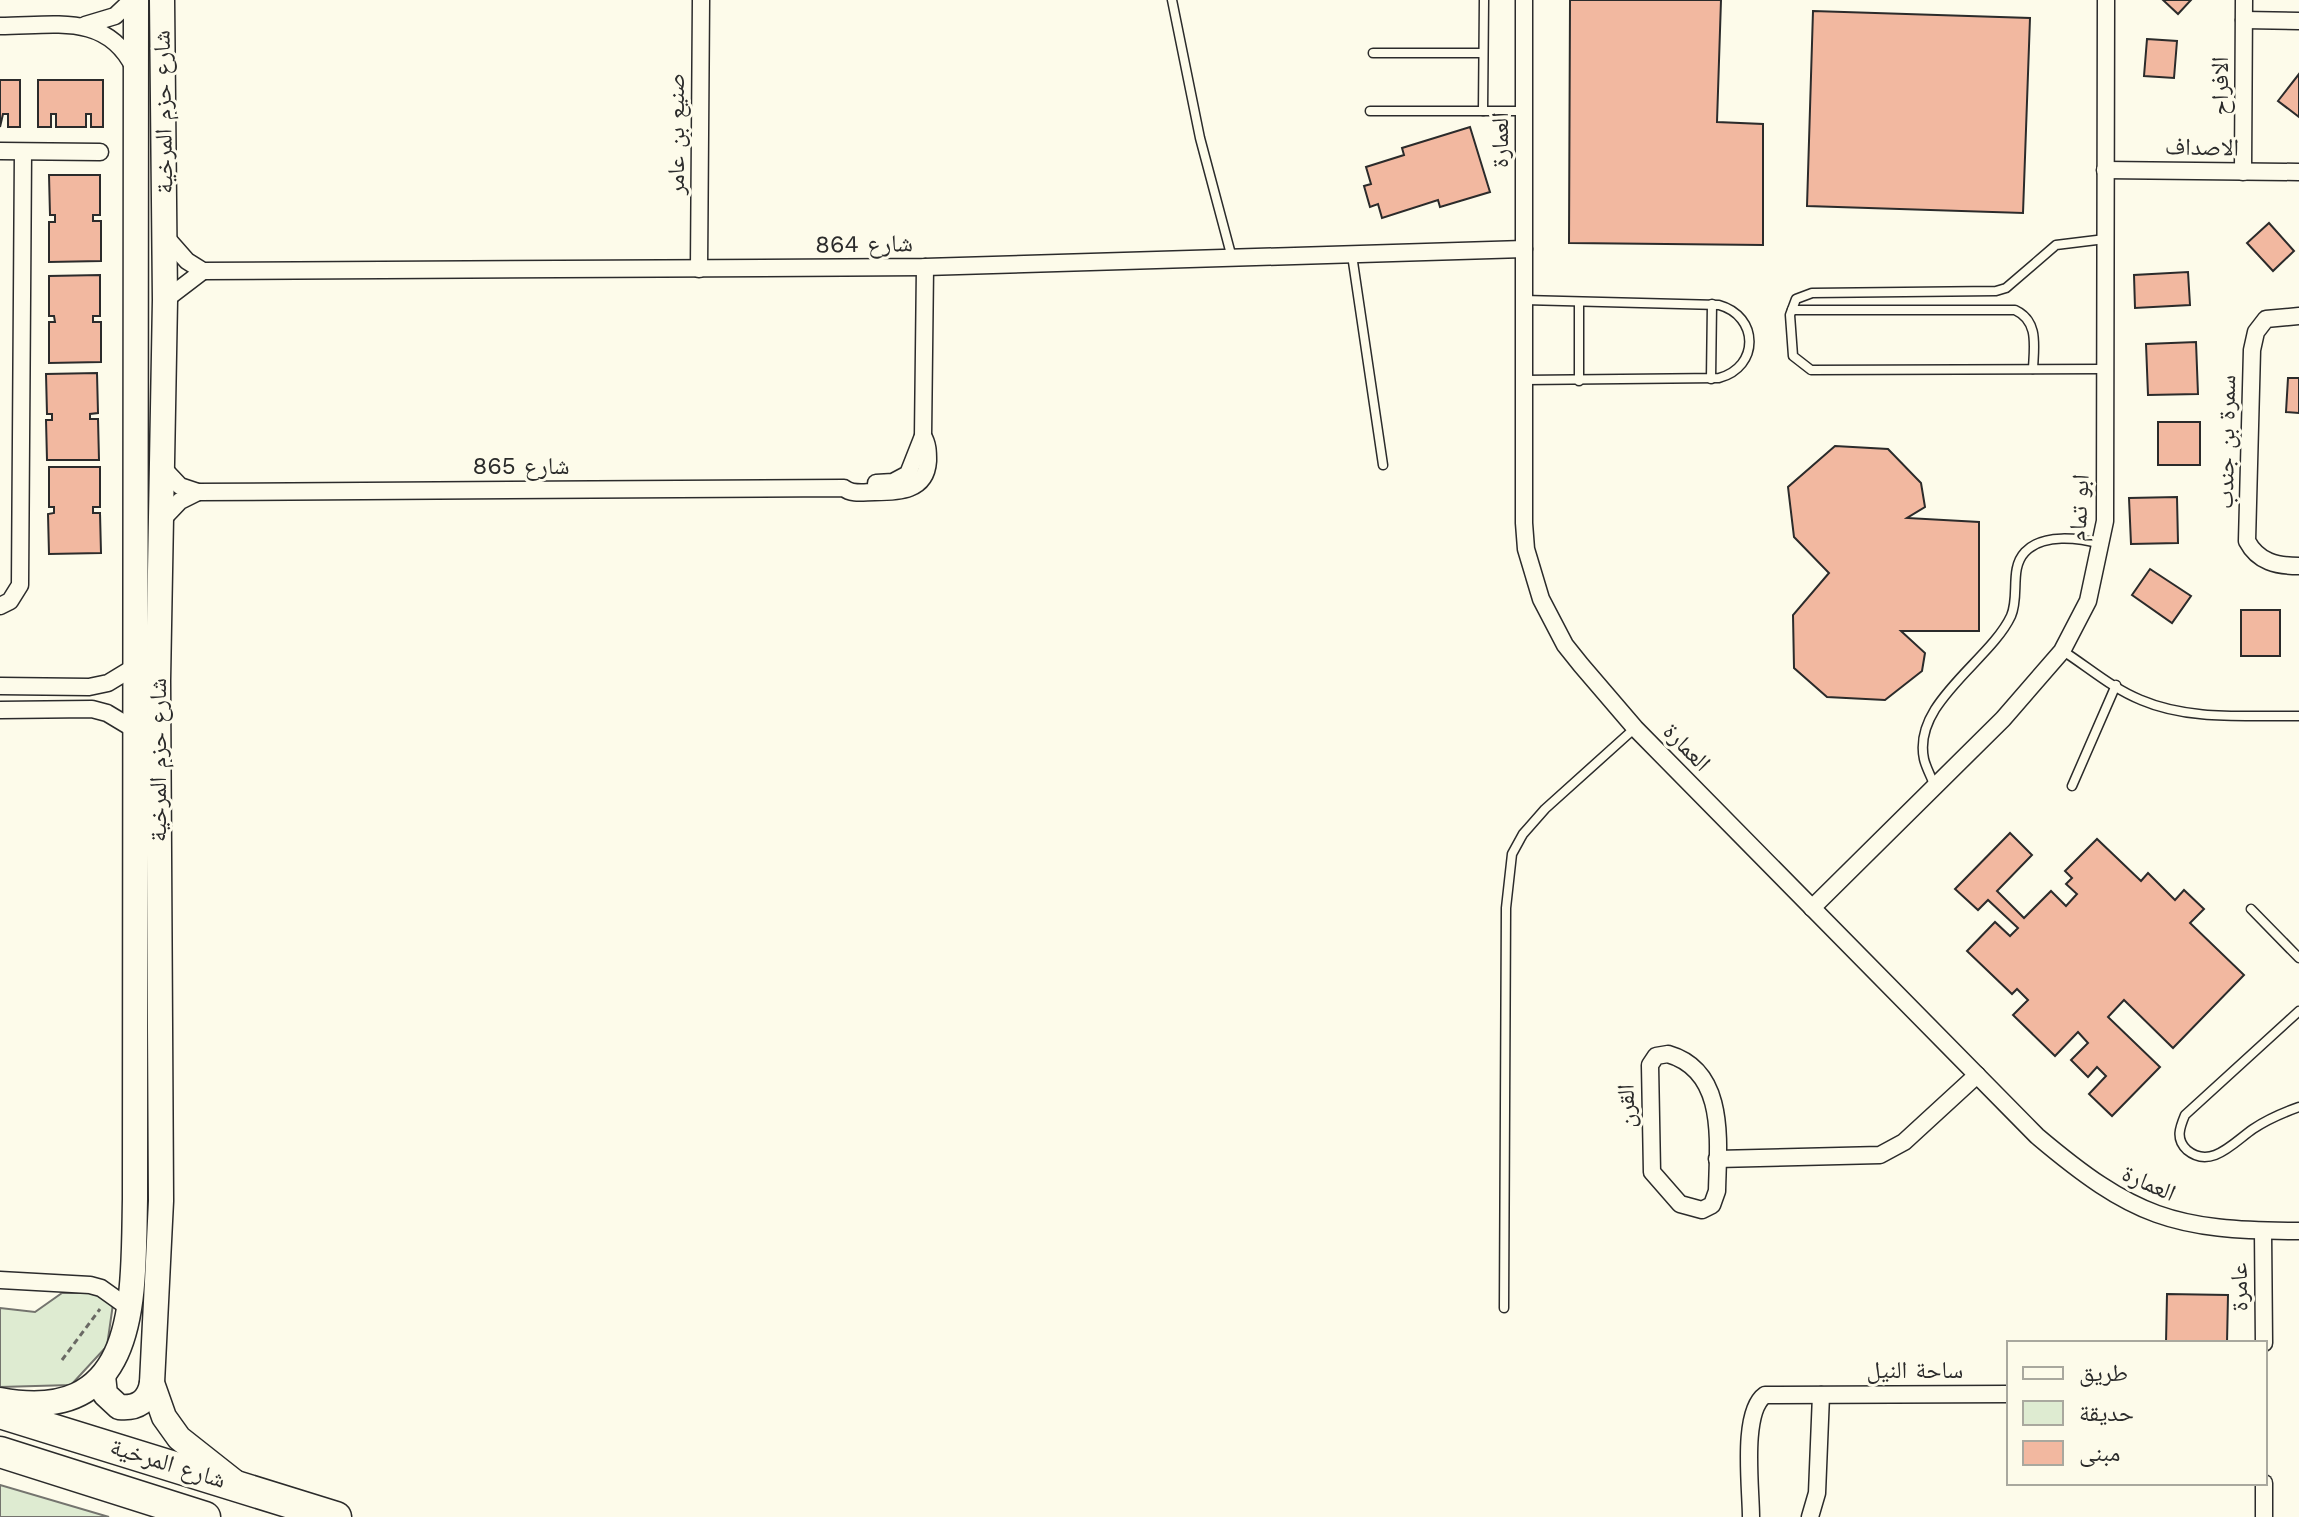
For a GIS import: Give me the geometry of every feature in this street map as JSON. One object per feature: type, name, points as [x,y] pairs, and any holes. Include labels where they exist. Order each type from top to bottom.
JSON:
[{"type":"highway","name":"شارع المرخية","points":[[0,1413],[238,1484],[336,1517]]},
{"type":"highway","name":"شارع المرخية","points":[[0,1452],[205,1517]]},
{"type":"street","points":[[0,26],[82,26],[115,16],[134,0]]},
{"type":"street","name":"شارع حزم المرخية","points":[[0,1400],[29,1406],[62,1403],[80,1395],[103,1376],[120,1346],[120,1301],[135,1199],[134,0]]},
{"type":"street","name":"شارع حزم المرخية","points":[[162,0],[165,300],[158,695],[161,1201],[152,1383],[164,1417],[179,1438],[238,1484]]},
{"type":"street","name":"صنيع بن عامر","points":[[699,269],[701,0]]},
{"type":"street","name":"العمارة","points":[[1524,0],[1524,523],[1532,574],[1565,645],[1635,728],[2037,1136],[2116,1198],[2163,1219],[2205,1227],[2299,1231]]},
{"type":"street","name":"ابو تمام","points":[[1812,908],[2017,704],[2062,651],[2088,601],[2105,521],[2106,0]]},
{"type":"street","name":"الافراح","points":[[2243,172],[2244,0]]},
{"type":"street","points":[[2244,20],[2299,21]]},
{"type":"street","points":[[82,26],[115,39],[135,70]]},
{"type":"street","points":[[0,151],[100,152]]},
{"type":"street","points":[[0,606],[10,601],[20,585],[23,152]]},
{"type":"street","name":"الاصداف","points":[[2105,170],[2299,172]]},
{"type":"street","points":[[165,236],[187,261],[203,271],[165,300]]},
{"type":"street","name":"شارع 864","points":[[203,271],[925,267],[1524,249]]},
{"type":"street","name":"شارع 865","points":[[198,492],[844,488],[850,484],[901,479],[914,466],[923,436],[925,267]]},
{"type":"street","name":"سمرة بن جندب","points":[[2299,316],[2266,319],[2256,332],[2252,350],[2247,541],[2253,552],[2267,562],[2299,566]]},
{"type":"street","points":[[163,468],[180,486],[198,492]]},
{"type":"street","points":[[161,521],[180,501],[198,492]]},
{"type":"street","points":[[0,686],[89,687],[108,683],[136,666]]},
{"type":"street","points":[[0,710],[92,709],[107,713],[137,731]]},
{"type":"street","name":"القرن","points":[[1668,1054],[1682,1059],[1712,1090],[1717,1159],[1716,1199],[1702,1210],[1680,1204],[1652,1172],[1649,1073],[1656,1056],[1668,1054]]},
{"type":"street","points":[[1717,1159],[1880,1155],[1904,1142],[1977,1075]]},
{"type":"street","name":"عامرة","points":[[2263,1231],[2264,1341]]},
{"type":"street","points":[[0,1280],[90,1285],[120,1301]]},
{"type":"street","points":[[103,1376],[105,1394],[119,1407],[138,1405],[146,1399],[152,1383]]},
{"type":"street","name":"ساحة النيل","points":[[1751,1517],[1753,1408],[1765,1395],[2007,1394]]},
{"type":"street","points":[[1810,1517],[1817,1493],[1821,1395]]},
{"type":"street","points":[[2264,1485],[2264,1517]]},
{"type":"lane","points":[[1172,0],[1200,138],[1232,258]]},
{"type":"lane","points":[[1483,111],[1484,0]]},
{"type":"lane","points":[[1373,53],[1483,53]]},
{"type":"lane","points":[[1370,111],[1524,111]]},
{"type":"lane","points":[[2104,369],[1811,370],[1798,363],[1791,349],[1792,310],[1799,296],[1812,293],[1982,293],[2006,288],[2056,245],[2105,239]]},
{"type":"lane","points":[[1352,255],[1383,465]]},
{"type":"lane","points":[[2006,288],[2007,309]]},
{"type":"lane","points":[[1523,300],[1712,304],[1727,307],[1740,316],[1749,330],[1750,345],[1740,367],[1727,376],[1711,379],[1523,380]]},
{"type":"lane","points":[[1579,302],[1579,381]]},
{"type":"lane","points":[[1711,379],[1712,304]]},
{"type":"lane","points":[[1792,310],[2007,309],[2021,313],[2031,324],[2033,369]]},
{"type":"lane","points":[[1935,787],[1923,758],[1929,722],[1941,701],[2010,618],[2017,597],[2017,567],[2025,552],[2039,544],[2060,540],[2082,539],[2102,545]]},
{"type":"lane","points":[[2062,651],[2138,699],[2184,712],[2299,716]]},
{"type":"lane","points":[[2072,786],[2116,685]]},
{"type":"lane","points":[[1504,1308],[1506,908],[1512,854],[1545,809],[1635,728]]},
{"type":"lane","points":[[2251,909],[2299,958]]},
{"type":"lane","points":[[2299,1011],[2185,1115],[2179,1132],[2183,1146],[2196,1157],[2214,1157],[2279,1114],[2299,1107]]},
{"type":"path","points":[[62,1360],[89,1328],[120,1301]]},
{"type":"green space","points":[[62,1293],[93,1293],[113,1304],[107,1346],[71,1385],[0,1387],[0,1308],[35,1312]]},
{"type":"green space","points":[[0,1485],[109,1517],[0,1517]]},
{"type":"building","points":[[1570,0],[1721,0],[1717,122],[1763,124],[1763,245],[1569,243]]},
{"type":"building","points":[[2163,0],[2191,0],[2178,14]]},
{"type":"building","points":[[1813,11],[2030,18],[2023,213],[1807,206]]},
{"type":"building","points":[[2147,39],[2177,41],[2174,78],[2144,76]]},
{"type":"building","points":[[2299,74],[2299,117],[2278,101]]},
{"type":"building","points":[[0,80],[20,80],[20,127],[8,127],[8,114],[3,114],[0,127]]},
{"type":"building","points":[[38,80],[103,80],[103,127],[91,127],[91,114],[86,114],[86,127],[56,127],[56,114],[51,114],[51,127],[38,127]]},
{"type":"building","points":[[1470,127],[1490,192],[1440,207],[1438,200],[1382,218],[1378,204],[1370,207],[1364,186],[1371,184],[1366,167],[1404,155],[1402,148]]},
{"type":"building","points":[[49,175],[100,175],[100,215],[93,215],[93,221],[101,221],[101,261],[49,262],[49,222],[55,222],[55,215],[50,215]]},
{"type":"building","points":[[2269,223],[2294,251],[2273,271],[2247,243]]},
{"type":"building","points":[[2188,272],[2190,305],[2135,308],[2134,275]]},
{"type":"building","points":[[100,275],[100,316],[93,316],[93,322],[101,322],[101,362],[49,363],[49,322],[55,322],[54,316],[49,316],[49,276]]},
{"type":"building","points":[[2196,342],[2198,394],[2148,395],[2146,344]]},
{"type":"building","points":[[97,373],[98,413],[90,414],[90,419],[98,419],[99,460],[47,460],[46,420],[52,420],[52,414],[47,414],[46,374]]},
{"type":"building","points":[[2288,378],[2299,378],[2299,413],[2286,412]]},
{"type":"building","points":[[2158,422],[2200,422],[2200,465],[2158,465]]},
{"type":"building","points":[[1835,446],[1888,449],[1921,483],[1925,507],[1907,518],[1979,522],[1979,631],[1901,631],[1925,653],[1922,671],[1885,700],[1827,697],[1794,668],[1793,615],[1829,573],[1794,537],[1788,487]]},
{"type":"building","points":[[49,467],[100,467],[100,507],[93,507],[93,513],[100,513],[101,553],[49,554],[48,514],[54,513],[54,507],[49,507]]},
{"type":"building","points":[[2177,497],[2178,543],[2131,544],[2129,498]]},
{"type":"building","points":[[2150,569],[2191,596],[2172,623],[2132,595]]},
{"type":"building","points":[[2241,610],[2280,610],[2280,656],[2241,656]]},
{"type":"building","points":[[2010,833],[2032,855],[1997,891],[2024,918],[2051,891],[2066,906],[2077,894],[2066,884],[2072,878],[2065,871],[2097,839],[2141,881],[2148,873],[2175,900],[2184,890],[2204,909],[2190,923],[2244,975],[2173,1048],[2124,1000],[2108,1017],[2160,1067],[2112,1116],[2089,1094],[2106,1076],[2097,1067],[2088,1077],[2071,1060],[2088,1043],[2078,1032],[2055,1056],[2013,1015],[2028,1000],[2017,989],[2012,994],[1967,951],[1995,922],[2010,936],[2018,928],[1988,900],[1978,910],[1955,889]]},
{"type":"building","points":[[2167,1294],[2228,1295],[2227,1341],[2166,1341]]}]
